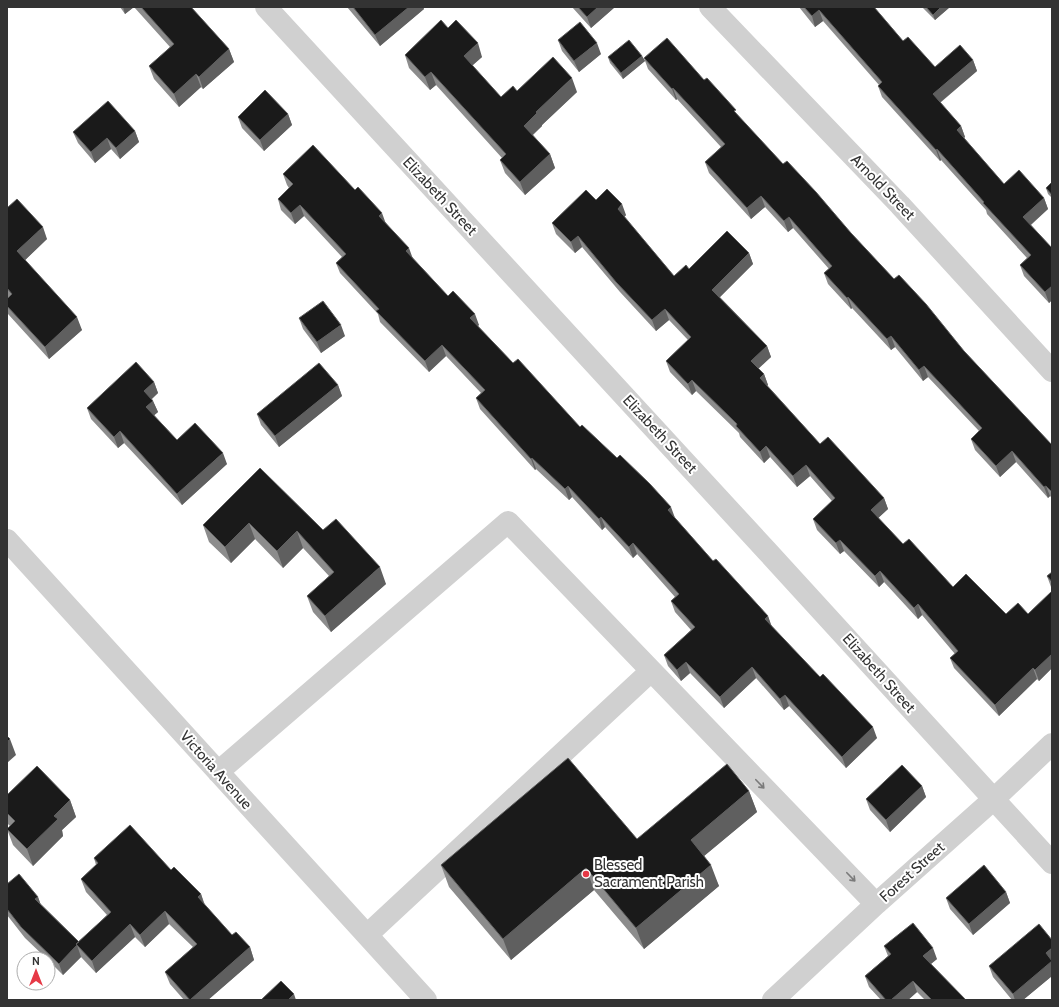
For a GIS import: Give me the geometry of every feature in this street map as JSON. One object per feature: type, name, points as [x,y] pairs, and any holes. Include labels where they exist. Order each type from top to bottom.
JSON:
[{"type":"street","name":"Elizabeth Street","points":[[266,7],[994,798],[1052,863]]},
{"type":"street","name":"Arnold Street","points":[[710,7],[900,205],[1052,371]]},
{"type":"street","points":[[218,772],[508,522],[876,904]]},
{"type":"street","name":"Victoria Avenue","points":[[7,540],[426,1000]]},
{"type":"street","points":[[367,935],[651,671]]},
{"type":"street","name":"Forest Street","points":[[773,1000],[1052,744]]},
{"type":"building","points":[[141,7],[191,7],[229,49],[199,77],[196,74],[174,94],[149,66],[174,44]]},
{"type":"building","points":[[353,7],[409,7],[375,35]]},
{"type":"building","points":[[578,7],[598,7],[587,17]]},
{"type":"building","points":[[804,7],[874,7],[903,41],[908,37],[935,67],[960,45],[973,60],[933,94],[961,126],[957,130],[1004,184],[1019,170],[1044,198],[1023,217],[1052,248],[1052,286],[1045,292],[1020,265],[1031,255],[983,203],[984,202],[937,149],[936,150],[878,86],[882,82],[819,10],[812,16]]},
{"type":"building","points":[[926,7],[941,7],[933,15]]},
{"type":"building","points":[[441,20],[448,28],[456,20],[478,43],[464,56],[501,97],[513,86],[517,91],[553,57],[572,78],[536,112],[537,113],[524,126],[550,154],[520,182],[500,160],[506,154],[431,72],[425,77],[405,55]]},
{"type":"building","points":[[580,22],[597,43],[574,61],[558,40]]},
{"type":"building","points":[[667,38],[704,80],[707,78],[736,110],[734,111],[783,164],[787,161],[894,279],[899,275],[926,304],[964,351],[1052,445],[1052,492],[1046,486],[1044,487],[1012,451],[996,466],[971,439],[982,428],[924,366],[919,370],[891,336],[887,339],[824,273],[832,266],[789,217],[784,221],[761,196],[747,208],[705,162],[725,144],[644,58]]},
{"type":"building","points":[[629,40],[642,56],[621,73],[608,57]]},
{"type":"building","points":[[265,90],[288,114],[260,140],[238,117]]},
{"type":"building","points":[[108,101],[135,131],[116,148],[107,138],[91,152],[73,132]]},
{"type":"building","points":[[313,145],[355,190],[358,187],[382,213],[379,216],[409,248],[406,251],[448,296],[453,291],[475,314],[470,318],[513,363],[518,359],[580,427],[582,425],[617,458],[620,455],[650,484],[671,507],[668,510],[713,561],[716,559],[768,616],[765,619],[820,677],[823,674],[873,727],[842,757],[785,695],[780,699],[752,667],[720,697],[686,662],[677,670],[664,655],[695,627],[671,601],[679,594],[633,543],[629,547],[601,517],[599,519],[568,486],[565,489],[532,458],[531,459],[476,398],[485,390],[442,345],[425,361],[376,311],[379,309],[336,263],[346,254],[300,205],[291,213],[278,199],[293,184],[283,174]]},
{"type":"building","points":[[1052,182],[1052,195],[1046,188]]},
{"type":"building","points":[[607,189],[622,204],[618,209],[674,276],[686,265],[689,269],[727,231],[749,253],[712,290],[767,346],[751,361],[764,374],[760,378],[820,444],[828,437],[884,498],[871,510],[903,544],[909,539],[953,587],[966,574],[1006,614],[1018,603],[1028,614],[1052,591],[1052,654],[1035,670],[1033,668],[995,705],[950,658],[958,651],[918,604],[914,608],[880,571],[875,576],[840,540],[836,543],[813,519],[835,498],[806,465],[793,476],[766,446],[760,452],[736,426],[737,424],[692,380],[688,384],[666,361],[691,337],[665,309],[652,320],[616,282],[578,236],[571,242],[552,223],[586,190],[596,200]]},
{"type":"building","points":[[17,199],[43,227],[17,251],[77,317],[45,347],[7,306],[7,299],[12,294],[7,288],[7,208]]},
{"type":"building","points":[[323,301],[341,325],[317,342],[299,318]]},
{"type":"building","points":[[136,362],[154,382],[144,391],[153,401],[146,407],[177,440],[195,423],[223,453],[177,494],[120,431],[114,437],[87,408]]},
{"type":"building","points":[[319,363],[338,385],[275,436],[257,414]]},
{"type":"building","points":[[260,468],[323,530],[336,519],[380,567],[325,616],[307,596],[334,572],[297,531],[277,551],[249,523],[225,547],[203,525]]},
{"type":"building","points":[[1052,572],[1052,582],[1047,576]]},
{"type":"building","name":"Blessed Sacrament Parish","points":[[568,758],[637,839],[727,764],[749,791],[691,840],[711,865],[636,928],[586,868],[503,939],[441,865]]},
{"type":"building","points":[[902,765],[922,786],[886,820],[866,799]]},
{"type":"building","points":[[37,766],[70,800],[54,816],[58,819],[27,849],[7,829],[15,821],[7,813],[7,795]]},
{"type":"building","points":[[130,825],[171,870],[174,867],[201,894],[198,897],[232,935],[236,932],[250,947],[190,1000],[165,972],[197,944],[165,911],[140,935],[130,924],[92,961],[76,944],[111,912],[81,879],[98,863],[94,858]]},
{"type":"building","points":[[984,865],[1006,892],[969,924],[946,898]]},
{"type":"building","points":[[19,874],[38,897],[35,899],[79,942],[59,964],[56,961],[56,951],[46,951],[21,927],[7,909],[7,884]]},
{"type":"building","points":[[913,923],[933,948],[923,956],[966,1000],[932,1000],[913,981],[891,1000],[886,1000],[865,976],[891,954],[884,946]]},
{"type":"building","points":[[1039,924],[1052,940],[1052,948],[1046,953],[1052,961],[1013,994],[989,966]]},
{"type":"building","points":[[281,981],[294,994],[288,1000],[261,1000]]},
{"type":"place","name":"Blessed Sacrament Parish","points":[[586,874]]}]
